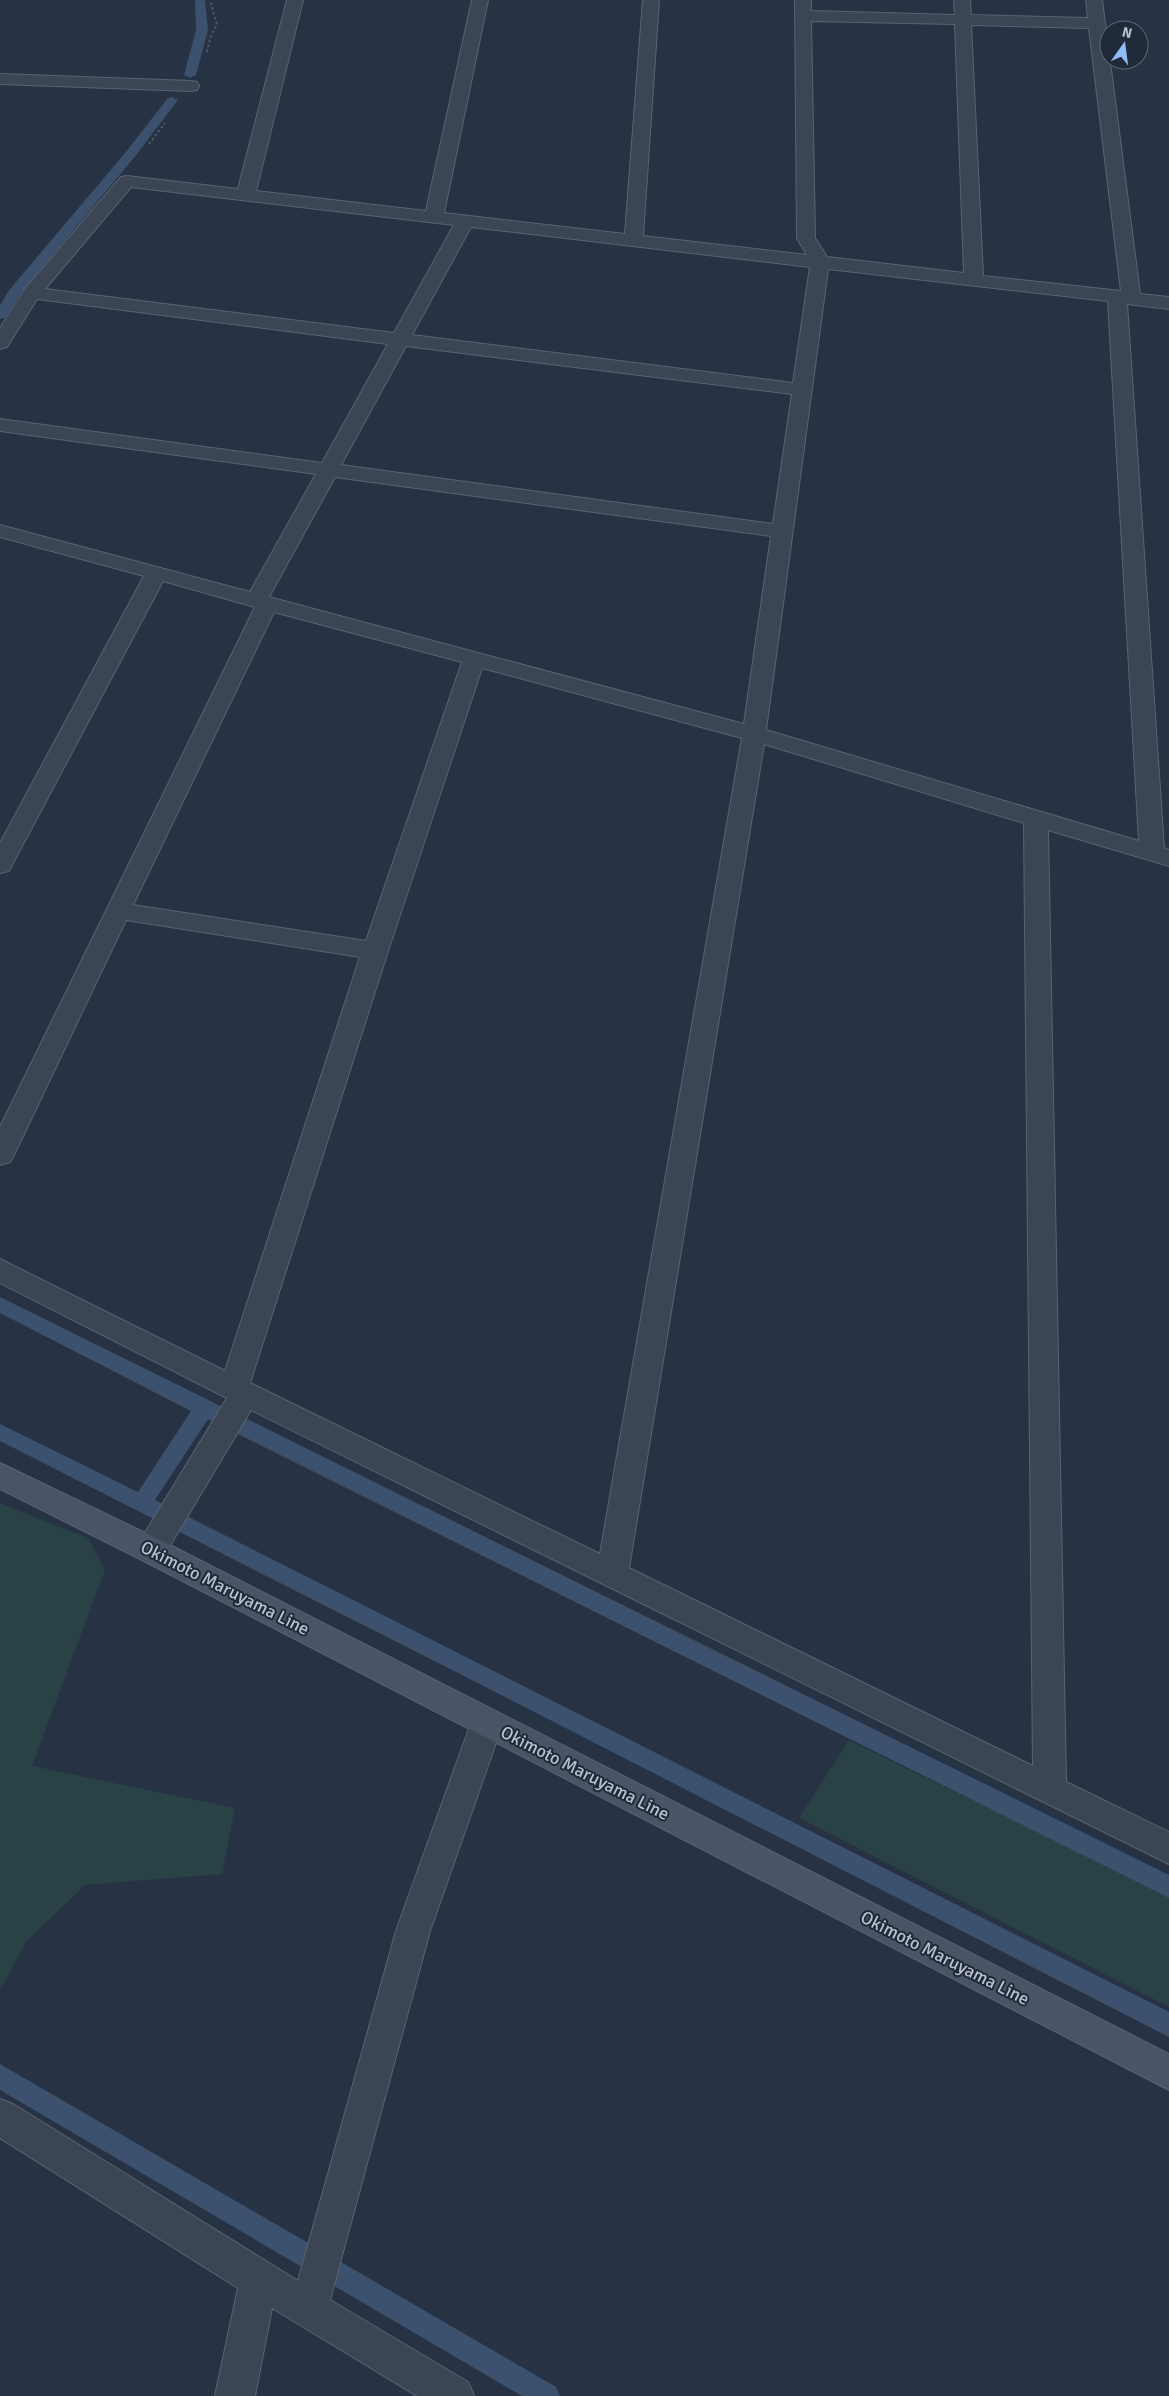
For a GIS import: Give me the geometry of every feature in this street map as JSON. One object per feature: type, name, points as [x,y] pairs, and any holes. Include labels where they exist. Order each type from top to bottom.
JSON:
[{"type":"main road","name":"Okimoto Maruyama Line","points":[[0,1475],[164,1528],[487,1723],[1169,2073]]},
{"type":"street","points":[[246,194],[295,0]]},
{"type":"street","points":[[434,216],[480,0]]},
{"type":"street","points":[[634,239],[651,0]]},
{"type":"street","points":[[962,0],[974,279]]},
{"type":"street","points":[[0,531],[754,734],[1161,855],[1124,297],[1094,0]]},
{"type":"street","points":[[612,1575],[754,734],[820,261],[806,238],[803,8],[963,20],[1097,23]]},
{"type":"street","points":[[0,79],[191,86]]},
{"type":"street","points":[[0,343],[32,293],[127,181],[1169,303]]},
{"type":"street","points":[[0,1155],[119,911],[262,602],[329,468],[466,220]]},
{"type":"street","points":[[32,293],[803,390]]},
{"type":"street","points":[[0,425],[329,468],[781,531]]},
{"type":"street","points":[[0,864],[156,574]]},
{"type":"street","points":[[164,1528],[233,1407],[375,951],[474,659]]},
{"type":"street","points":[[1036,817],[1050,1791]]},
{"type":"street","points":[[119,911],[375,951]]},
{"type":"street","points":[[0,1270],[233,1407],[612,1575],[1169,1849]]},
{"type":"street","points":[[312,2297],[413,1931],[487,1723]]},
{"type":"street","points":[[2,2126],[259,2279],[312,2297],[454,2396]]},
{"type":"street","points":[[235,2396],[259,2279]]},
{"type":"path","points":[[127,181],[131,170],[204,65],[211,35],[217,25],[210,0]]},
{"type":"green space","points":[[0,1503],[88,1538],[105,1570],[32,1766],[235,1808],[222,1874],[85,1885],[27,1941],[0,1990]]},
{"type":"green space","points":[[849,1740],[1169,1896],[1169,2007],[799,1818]]},
{"type":"waterway","points":[[190,75],[202,30],[200,0]]},
{"type":"waterway","points":[[0,315],[15,292],[129,156],[172,100]]},
{"type":"waterway","points":[[0,1304],[204,1408]]},
{"type":"waterway","points":[[142,1503],[204,1408]]},
{"type":"waterway","points":[[204,1408],[1169,1887]]},
{"type":"waterway","points":[[0,1432],[468,1667],[1169,2025]]},
{"type":"waterway","points":[[0,2076],[547,2396]]}]
